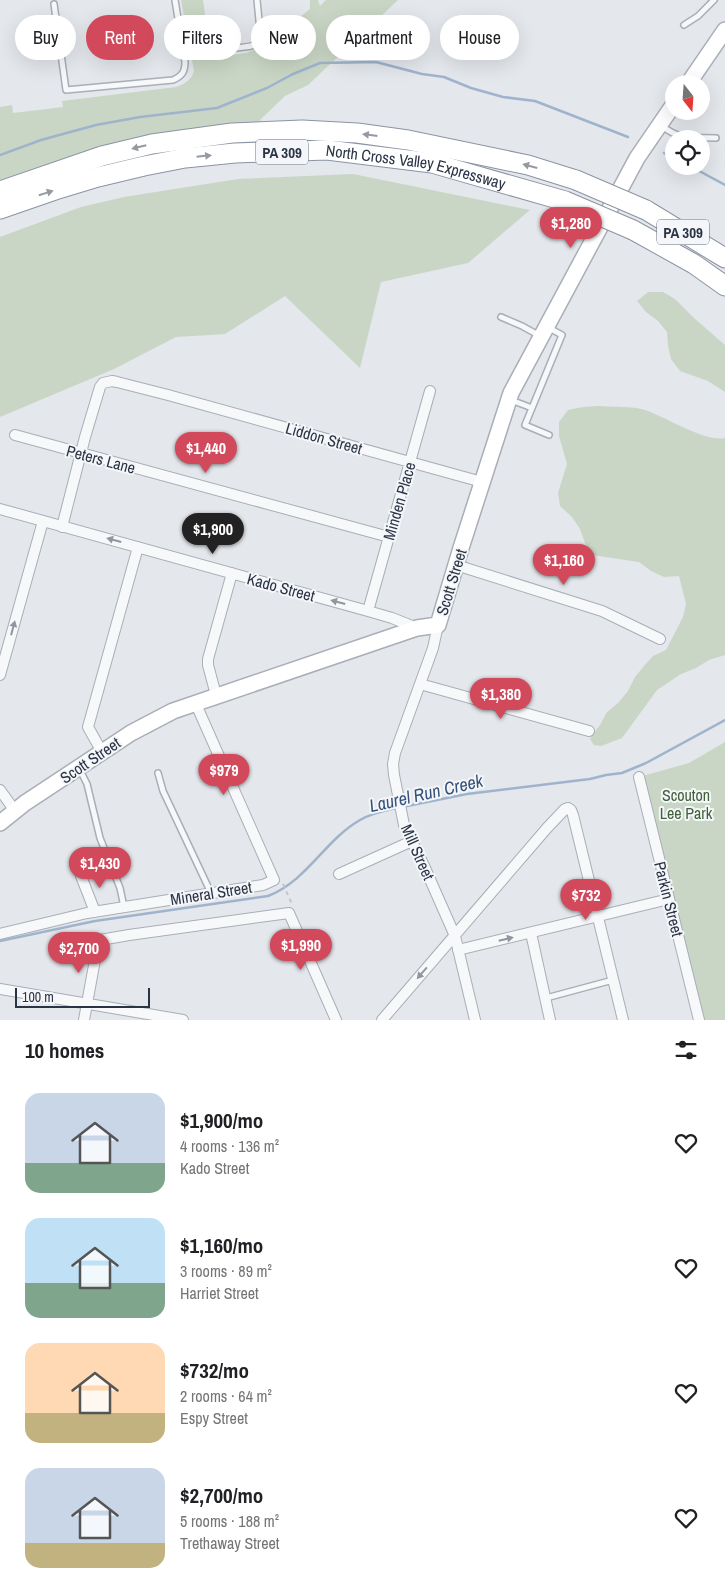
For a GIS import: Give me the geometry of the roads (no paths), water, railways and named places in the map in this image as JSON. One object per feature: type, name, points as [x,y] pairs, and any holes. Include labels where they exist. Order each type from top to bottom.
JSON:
[{"type":"highway","name":"North Cross Valley Expressway","points":[[0,190],[102,156],[152,144],[232,133],[302,130],[356,133],[408,140],[528,165],[576,180],[646,210],[725,258]]},
{"type":"highway","name":"North Cross Valley Expressway","points":[[0,209],[98,177],[177,160],[235,153],[327,150],[432,163],[565,200],[633,230],[694,264],[725,286]]},
{"type":"highway","points":[[688,234],[725,251]]},
{"type":"highway","points":[[694,264],[725,294]]},
{"type":"street","points":[[694,75],[725,30]]},
{"type":"street","name":"Scott Street","points":[[0,823],[144,724],[195,702],[418,628],[438,625],[509,399],[629,172],[665,117]]},
{"type":"street","name":"Liddon Street","points":[[81,454],[100,387],[103,383],[117,382],[482,482]]},
{"type":"street","name":"Minden Place","points":[[368,611],[430,390]]},
{"type":"street","name":"Peters Lane","points":[[15,434],[81,454],[389,537]]},
{"type":"street","points":[[62,527],[81,454]]},
{"type":"street","name":"Kado Street","points":[[0,509],[368,611],[418,628]]},
{"type":"street","points":[[0,675],[42,521]]},
{"type":"street","points":[[102,752],[88,727],[138,547]]},
{"type":"street","points":[[456,565],[602,611],[660,639]]},
{"type":"street","points":[[216,695],[208,658],[232,573]]},
{"type":"street","name":"Mill Street","points":[[438,625],[433,648],[395,753],[393,764],[402,816],[455,936],[475,1020]]},
{"type":"street","points":[[420,684],[589,731]]},
{"type":"street","name":"Mineral Street","points":[[0,934],[95,912],[262,885],[274,880],[195,702]]},
{"type":"street","name":"Parkin Street","points":[[639,778],[699,1020]]},
{"type":"street","points":[[0,790],[15,811]]},
{"type":"street","points":[[382,1020],[547,828],[568,808],[573,815],[623,1020]]},
{"type":"street","points":[[339,874],[412,841]]},
{"type":"street","points":[[81,876],[95,912]]},
{"type":"street","points":[[458,950],[669,899]]},
{"type":"street","points":[[84,1020],[100,940],[129,934],[289,913],[336,1020]]},
{"type":"street","points":[[531,933],[550,1020]]},
{"type":"street","points":[[0,989],[184,1020]]},
{"type":"lane","points":[[54,4],[66,90],[173,80],[181,76],[185,70],[185,62],[175,0]]},
{"type":"lane","points":[[241,47],[259,44],[261,41],[256,0]]},
{"type":"lane","points":[[684,25],[698,16],[714,0]]},
{"type":"lane","points":[[659,125],[673,135],[716,138]]},
{"type":"lane","points":[[501,317],[522,326],[562,335],[525,425],[549,434]]},
{"type":"lane","points":[[509,399],[532,408]]},
{"type":"lane","points":[[79,767],[87,784],[100,838],[120,888],[124,907]]},
{"type":"lane","points":[[158,773],[163,791],[211,893]]},
{"type":"lane","points":[[546,998],[613,980]]},
{"type":"waterway","points":[[0,155],[41,140],[96,125],[140,117],[217,108],[267,88],[293,74],[320,63],[376,62],[422,74],[444,77],[471,88],[503,97],[535,101],[628,137]]},
{"type":"waterway","points":[[707,175],[725,185]]},
{"type":"waterway","name":"Laurel Run Creek","points":[[402,807],[467,794],[590,779],[622,773],[646,763],[725,720]]},
{"type":"waterway","name":"Laurel Run Creek","points":[[0,941],[95,921],[268,896],[294,881],[348,828],[378,812],[397,808]]},
{"type":"park label","name":"Scouton Lee Park","points":[[686,804]]}]
